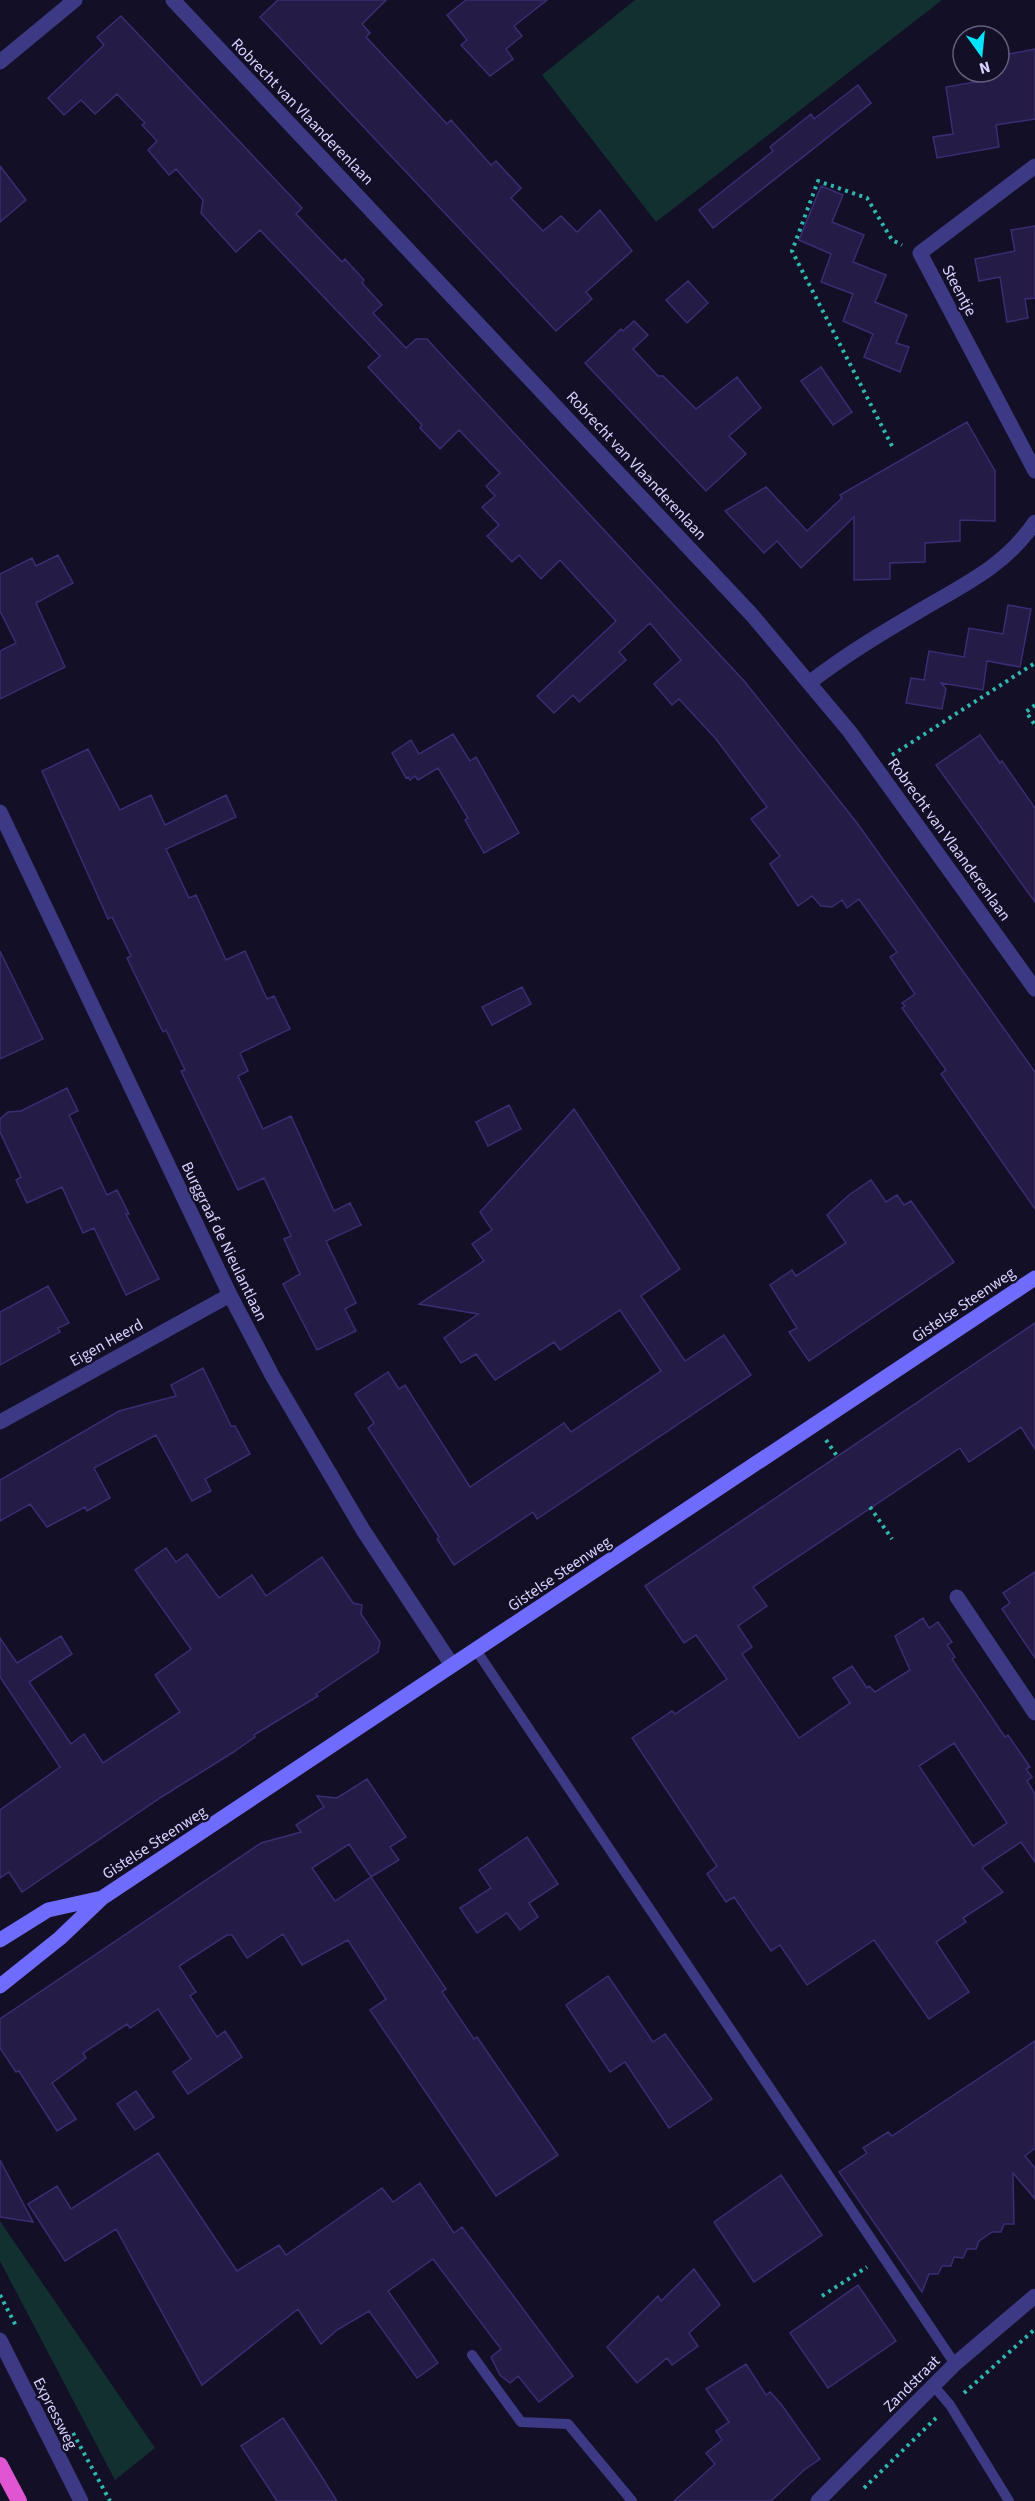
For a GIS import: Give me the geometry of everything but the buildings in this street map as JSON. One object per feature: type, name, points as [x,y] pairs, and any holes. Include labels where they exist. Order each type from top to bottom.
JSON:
[{"type":"highway","points":[[0,2465],[19,2501]]},
{"type":"main road","name":"Gistelse Steenweg","points":[[0,1986],[60,1938],[102,1898],[1035,1278]]},
{"type":"main road","name":"Gistelse Steenweg","points":[[0,1940],[48,1910],[102,1898]]},
{"type":"street","points":[[0,62],[75,0]]},
{"type":"street","name":"Robrecht van Vlaanderenlaan","points":[[172,0],[705,564],[809,683],[875,766],[1035,988]]},
{"type":"street","points":[[920,253],[1035,166]]},
{"type":"street","name":"Steentje","points":[[920,253],[1035,471]]},
{"type":"street","points":[[809,683],[850,652],[996,566],[1019,545],[1035,522]]},
{"type":"street","name":"Burggraaf de Nieulantlaan","points":[[0,812],[230,1295],[273,1377],[363,1530],[453,1665]]},
{"type":"street","name":"Eigen Heerd","points":[[0,1422],[230,1295]]},
{"type":"street","points":[[957,1597],[1035,1713]]},
{"type":"street","name":"Zandstraat","points":[[818,2501],[955,2364],[1035,2296]]},
{"type":"street","name":"Expressweg","points":[[0,2340],[81,2501]]},
{"type":"lane","points":[[476,1650],[955,2364]]},
{"type":"lane","points":[[472,2355],[521,2422],[568,2424],[632,2501]]},
{"type":"lane","points":[[933,2385],[950,2405],[1009,2501]]},
{"type":"path","points":[[892,446],[792,251],[818,181],[867,198],[892,240],[920,253]]},
{"type":"path","points":[[875,766],[1035,663]]},
{"type":"path","points":[[1035,705],[1026,712],[1035,725]]},
{"type":"path","points":[[870,1507],[892,1539]]},
{"type":"path","points":[[822,2296],[883,2256]]},
{"type":"path","points":[[90,2466],[110,2501]]},
{"type":"green space","points":[[635,0],[942,0],[656,222],[542,75]]},
{"type":"green space","points":[[0,2221],[155,2448],[115,2480],[0,2261]]}]
